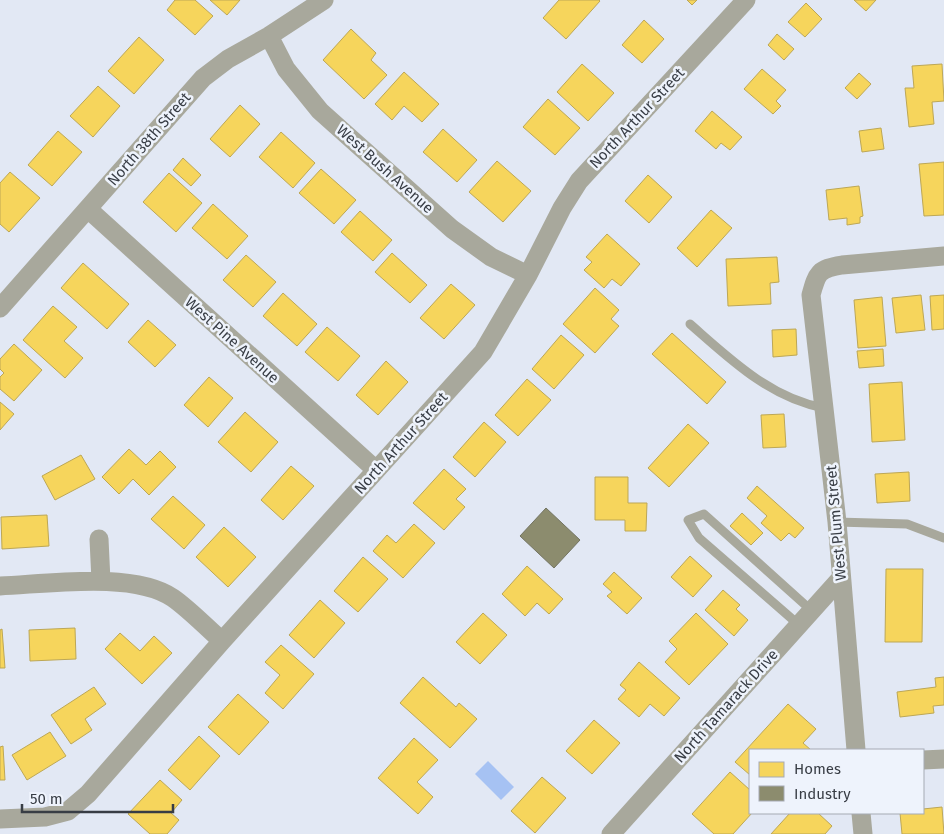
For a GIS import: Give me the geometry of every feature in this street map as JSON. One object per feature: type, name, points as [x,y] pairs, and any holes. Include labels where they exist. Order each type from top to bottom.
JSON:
[{"type":"street","name":"North 38th Street","points":[[0,308],[203,78],[228,59],[269,36],[324,0]]},
{"type":"street","name":"North Arthur Street","points":[[0,819],[45,817],[68,811],[88,794],[222,641],[483,352],[528,274],[562,208],[579,181],[746,0]]},
{"type":"street","name":"West Bush Avenue","points":[[269,36],[286,69],[320,111],[452,229],[490,257],[528,274]]},
{"type":"street","name":"West Pine Avenue","points":[[88,209],[376,470]]},
{"type":"street","name":"West Plum Street","points":[[856,749],[837,522],[811,295],[816,278],[825,268],[944,256]]},
{"type":"street","points":[[99,539],[101,581]]},
{"type":"street","name":"North Tamarack Drive","points":[[611,834],[841,578]]},
{"type":"street","points":[[0,586],[101,581],[145,586],[172,598],[222,641]]},
{"type":"street","points":[[924,760],[944,759]]},
{"type":"street","points":[[861,814],[863,834]]},
{"type":"lane","points":[[690,324],[746,372],[768,388],[811,406],[824,408]]},
{"type":"lane","points":[[799,625],[699,538],[688,520],[704,514],[812,611]]},
{"type":"lane","points":[[837,522],[906,524],[944,538]]},
{"type":"water","points":[[488,761],[514,787],[501,800],[475,774]]},
{"type":"building: Homes","points":[[175,0],[195,0],[213,16],[195,35],[167,10]]},
{"type":"building: Homes","points":[[210,0],[240,0],[227,15]]},
{"type":"building: Homes","points":[[559,0],[600,1],[566,39],[543,18]]},
{"type":"building: Homes","points":[[687,0],[697,0],[692,5]]},
{"type":"building: Homes","points":[[854,0],[876,0],[866,11]]},
{"type":"building: Homes","points":[[806,3],[822,19],[805,37],[788,22]]},
{"type":"building: Homes","points":[[644,20],[664,39],[642,63],[622,45]]},
{"type":"building: Homes","points":[[351,29],[376,53],[371,60],[387,75],[364,99],[323,60]]},
{"type":"building: Homes","points":[[777,34],[794,49],[784,60],[768,45]]},
{"type":"building: Homes","points":[[139,37],[164,60],[134,94],[108,71]]},
{"type":"building: Homes","points":[[582,64],[614,93],[588,121],[557,92]]},
{"type":"building: Homes","points":[[942,64],[944,101],[932,102],[934,124],[909,127],[905,88],[914,88],[912,66]]},
{"type":"building: Homes","points":[[762,69],[786,90],[776,101],[781,106],[773,114],[744,89]]},
{"type":"building: Homes","points":[[404,72],[439,104],[422,122],[404,106],[392,120],[375,104]]},
{"type":"building: Homes","points":[[859,73],[871,84],[857,99],[845,88]]},
{"type":"building: Homes","points":[[98,86],[120,106],[93,137],[70,116]]},
{"type":"building: Homes","points":[[548,99],[580,128],[555,155],[523,127]]},
{"type":"building: Homes","points":[[240,105],[260,124],[230,157],[210,139]]},
{"type":"building: Homes","points":[[712,111],[742,137],[730,150],[721,143],[716,149],[695,131]]},
{"type":"building: Homes","points":[[881,128],[884,149],[862,152],[859,131]]},
{"type":"building: Homes","points":[[443,129],[477,160],[457,182],[423,152]]},
{"type":"building: Homes","points":[[58,131],[82,152],[52,186],[28,165]]},
{"type":"building: Homes","points":[[281,132],[315,163],[293,188],[259,157]]},
{"type":"building: Homes","points":[[183,158],[201,175],[191,186],[173,170]]},
{"type":"building: Homes","points":[[497,161],[531,191],[503,222],[469,192]]},
{"type":"building: Homes","points":[[944,162],[944,215],[924,216],[919,164]]},
{"type":"building: Homes","points":[[321,169],[356,200],[334,224],[299,193]]},
{"type":"building: Homes","points":[[10,172],[40,198],[9,232],[0,224],[0,183]]},
{"type":"building: Homes","points":[[169,173],[202,203],[176,232],[143,202]]},
{"type":"building: Homes","points":[[648,175],[672,197],[649,223],[625,201]]},
{"type":"building: Homes","points":[[859,186],[863,216],[860,217],[860,223],[847,225],[847,218],[829,220],[826,190]]},
{"type":"building: Homes","points":[[213,204],[248,236],[227,259],[192,228]]},
{"type":"building: Homes","points":[[711,210],[732,228],[697,267],[677,248]]},
{"type":"building: Homes","points":[[360,211],[392,240],[373,261],[341,232]]},
{"type":"building: Homes","points":[[607,234],[640,264],[621,286],[612,279],[604,288],[584,270],[592,262],[586,257]]},
{"type":"building: Homes","points":[[392,253],[427,285],[410,303],[375,272]]},
{"type":"building: Homes","points":[[246,255],[276,282],[253,307],[223,280]]},
{"type":"building: Homes","points":[[777,257],[779,282],[770,283],[771,304],[728,306],[726,259]]},
{"type":"building: Homes","points":[[83,263],[129,304],[107,329],[61,288]]},
{"type":"building: Homes","points":[[451,284],[475,305],[444,339],[420,318]]},
{"type":"building: Homes","points":[[595,288],[619,310],[611,319],[619,326],[595,353],[563,324]]},
{"type":"building: Homes","points":[[283,293],[317,324],[297,346],[263,316]]},
{"type":"building: Homes","points":[[921,295],[925,330],[896,333],[892,298]]},
{"type":"building: Homes","points":[[944,295],[944,329],[932,330],[930,296]]},
{"type":"building: Homes","points":[[882,297],[886,346],[858,348],[854,300]]},
{"type":"building: Homes","points":[[53,306],[77,327],[64,341],[83,358],[65,378],[23,340]]},
{"type":"building: Homes","points":[[148,320],[176,345],[155,367],[128,342]]},
{"type":"building: Homes","points":[[327,327],[360,356],[338,381],[305,352]]},
{"type":"building: Homes","points":[[796,329],[797,355],[773,357],[772,330]]},
{"type":"building: Homes","points":[[672,333],[726,382],[707,404],[652,354]]},
{"type":"building: Homes","points":[[561,335],[584,355],[554,389],[532,369]]},
{"type":"building: Homes","points":[[14,344],[42,370],[14,401],[0,389],[0,377],[4,373],[0,369],[0,359]]},
{"type":"building: Homes","points":[[883,349],[884,366],[859,368],[857,351]]},
{"type":"building: Homes","points":[[386,361],[408,382],[378,415],[356,395]]},
{"type":"building: Homes","points":[[209,377],[233,398],[208,427],[184,405]]},
{"type":"building: Homes","points":[[527,379],[551,400],[518,436],[495,415]]},
{"type":"building: Homes","points":[[902,382],[905,440],[872,442],[869,384]]},
{"type":"building: Homes","points":[[0,402],[14,414],[0,430]]},
{"type":"building: Homes","points":[[245,412],[278,442],[251,472],[218,442]]},
{"type":"building: Homes","points":[[784,414],[786,447],[763,448],[761,415]]},
{"type":"building: Homes","points":[[484,422],[506,442],[475,477],[453,457]]},
{"type":"building: Homes","points":[[688,424],[709,443],[669,487],[648,468]]},
{"type":"building: Homes","points":[[129,449],[146,465],[160,451],[176,467],[149,495],[133,479],[119,494],[102,477]]},
{"type":"building: Homes","points":[[81,455],[95,479],[55,500],[42,476]]},
{"type":"building: Homes","points":[[291,466],[314,486],[283,520],[261,500]]},
{"type":"building: Homes","points":[[444,469],[466,489],[456,499],[465,507],[444,530],[413,503]]},
{"type":"building: Homes","points":[[909,472],[910,501],[877,503],[875,474]]},
{"type":"building: Homes","points":[[595,477],[628,477],[628,503],[647,503],[646,531],[625,531],[625,520],[595,520]]},
{"type":"building: Homes","points":[[757,486],[804,528],[795,538],[789,533],[781,541],[761,523],[767,516],[747,498]]},
{"type":"building: Homes","points":[[173,496],[205,525],[184,549],[151,519]]},
{"type":"building: Homes","points":[[742,513],[763,533],[751,545],[730,526]]},
{"type":"building: Homes","points":[[47,515],[49,546],[2,549],[1,517]]},
{"type":"building: Homes","points":[[414,524],[435,543],[403,578],[373,551],[387,535],[396,543]]},
{"type":"building: Homes","points":[[224,527],[256,557],[228,587],[196,557]]},
{"type":"building: Homes","points":[[690,556],[712,576],[693,597],[671,577]]},
{"type":"building: Homes","points":[[363,557],[388,579],[358,612],[334,591]]},
{"type":"building: Homes","points":[[527,566],[563,599],[549,614],[537,603],[525,616],[502,594]]},
{"type":"building: Homes","points":[[886,569],[923,569],[922,642],[885,642]]},
{"type":"building: Homes","points":[[614,572],[642,598],[627,614],[607,596],[612,592],[603,584]]},
{"type":"building: Homes","points":[[723,590],[740,605],[736,609],[748,620],[734,636],[705,610]]},
{"type":"building: Homes","points":[[320,600],[345,623],[314,658],[289,635]]},
{"type":"building: Homes","points":[[483,613],[507,635],[480,664],[456,642]]},
{"type":"building: Homes","points":[[696,613],[728,644],[689,685],[665,662],[677,649],[669,641]]},
{"type":"building: Homes","points":[[75,628],[76,659],[30,661],[29,630]]},
{"type":"building: Homes","points":[[2,629],[5,668],[0,668],[0,630]]},
{"type":"building: Homes","points":[[120,633],[140,651],[154,636],[172,653],[142,684],[105,649]]},
{"type":"building: Homes","points":[[281,645],[314,674],[283,709],[265,693],[280,675],[265,662]]},
{"type":"building: Homes","points":[[639,662],[680,698],[664,716],[650,704],[639,717],[618,699],[626,690],[620,685]]},
{"type":"building: Homes","points":[[423,677],[456,707],[459,703],[477,719],[450,748],[400,703]]},
{"type":"building: Homes","points":[[944,677],[944,705],[933,706],[934,713],[900,717],[897,692],[936,687],[935,678]]},
{"type":"building: Homes","points":[[94,687],[106,704],[85,719],[92,730],[71,744],[51,715]]},
{"type":"building: Homes","points":[[238,694],[269,722],[239,755],[208,727]]},
{"type":"building: Homes","points":[[788,704],[816,729],[803,743],[810,749],[749,749],[749,774],[735,762]]},
{"type":"building: Homes","points":[[594,720],[620,743],[592,774],[566,751]]},
{"type":"building: Homes","points":[[50,732],[66,756],[27,780],[12,755]]},
{"type":"building: Homes","points":[[199,736],[220,756],[190,790],[168,770]]},
{"type":"building: Homes","points":[[414,738],[438,760],[417,782],[433,797],[418,814],[378,778]]},
{"type":"building: Homes","points":[[3,746],[5,780],[0,780],[0,747]]},
{"type":"building: Homes","points":[[730,772],[749,789],[749,814],[751,814],[733,834],[714,834],[692,814]]},
{"type":"building: Homes","points":[[542,777],[566,798],[535,833],[511,811]]},
{"type":"building: Homes","points":[[160,780],[182,800],[171,813],[179,820],[167,834],[150,834],[128,814]]},
{"type":"building: Homes","points":[[942,807],[944,834],[902,834],[900,814],[924,814],[924,809]]},
{"type":"building: Homes","points":[[789,814],[819,814],[832,826],[825,834],[771,834]]},
{"type":"building: Industry","points":[[546,508],[580,540],[554,568],[520,536]]}]
